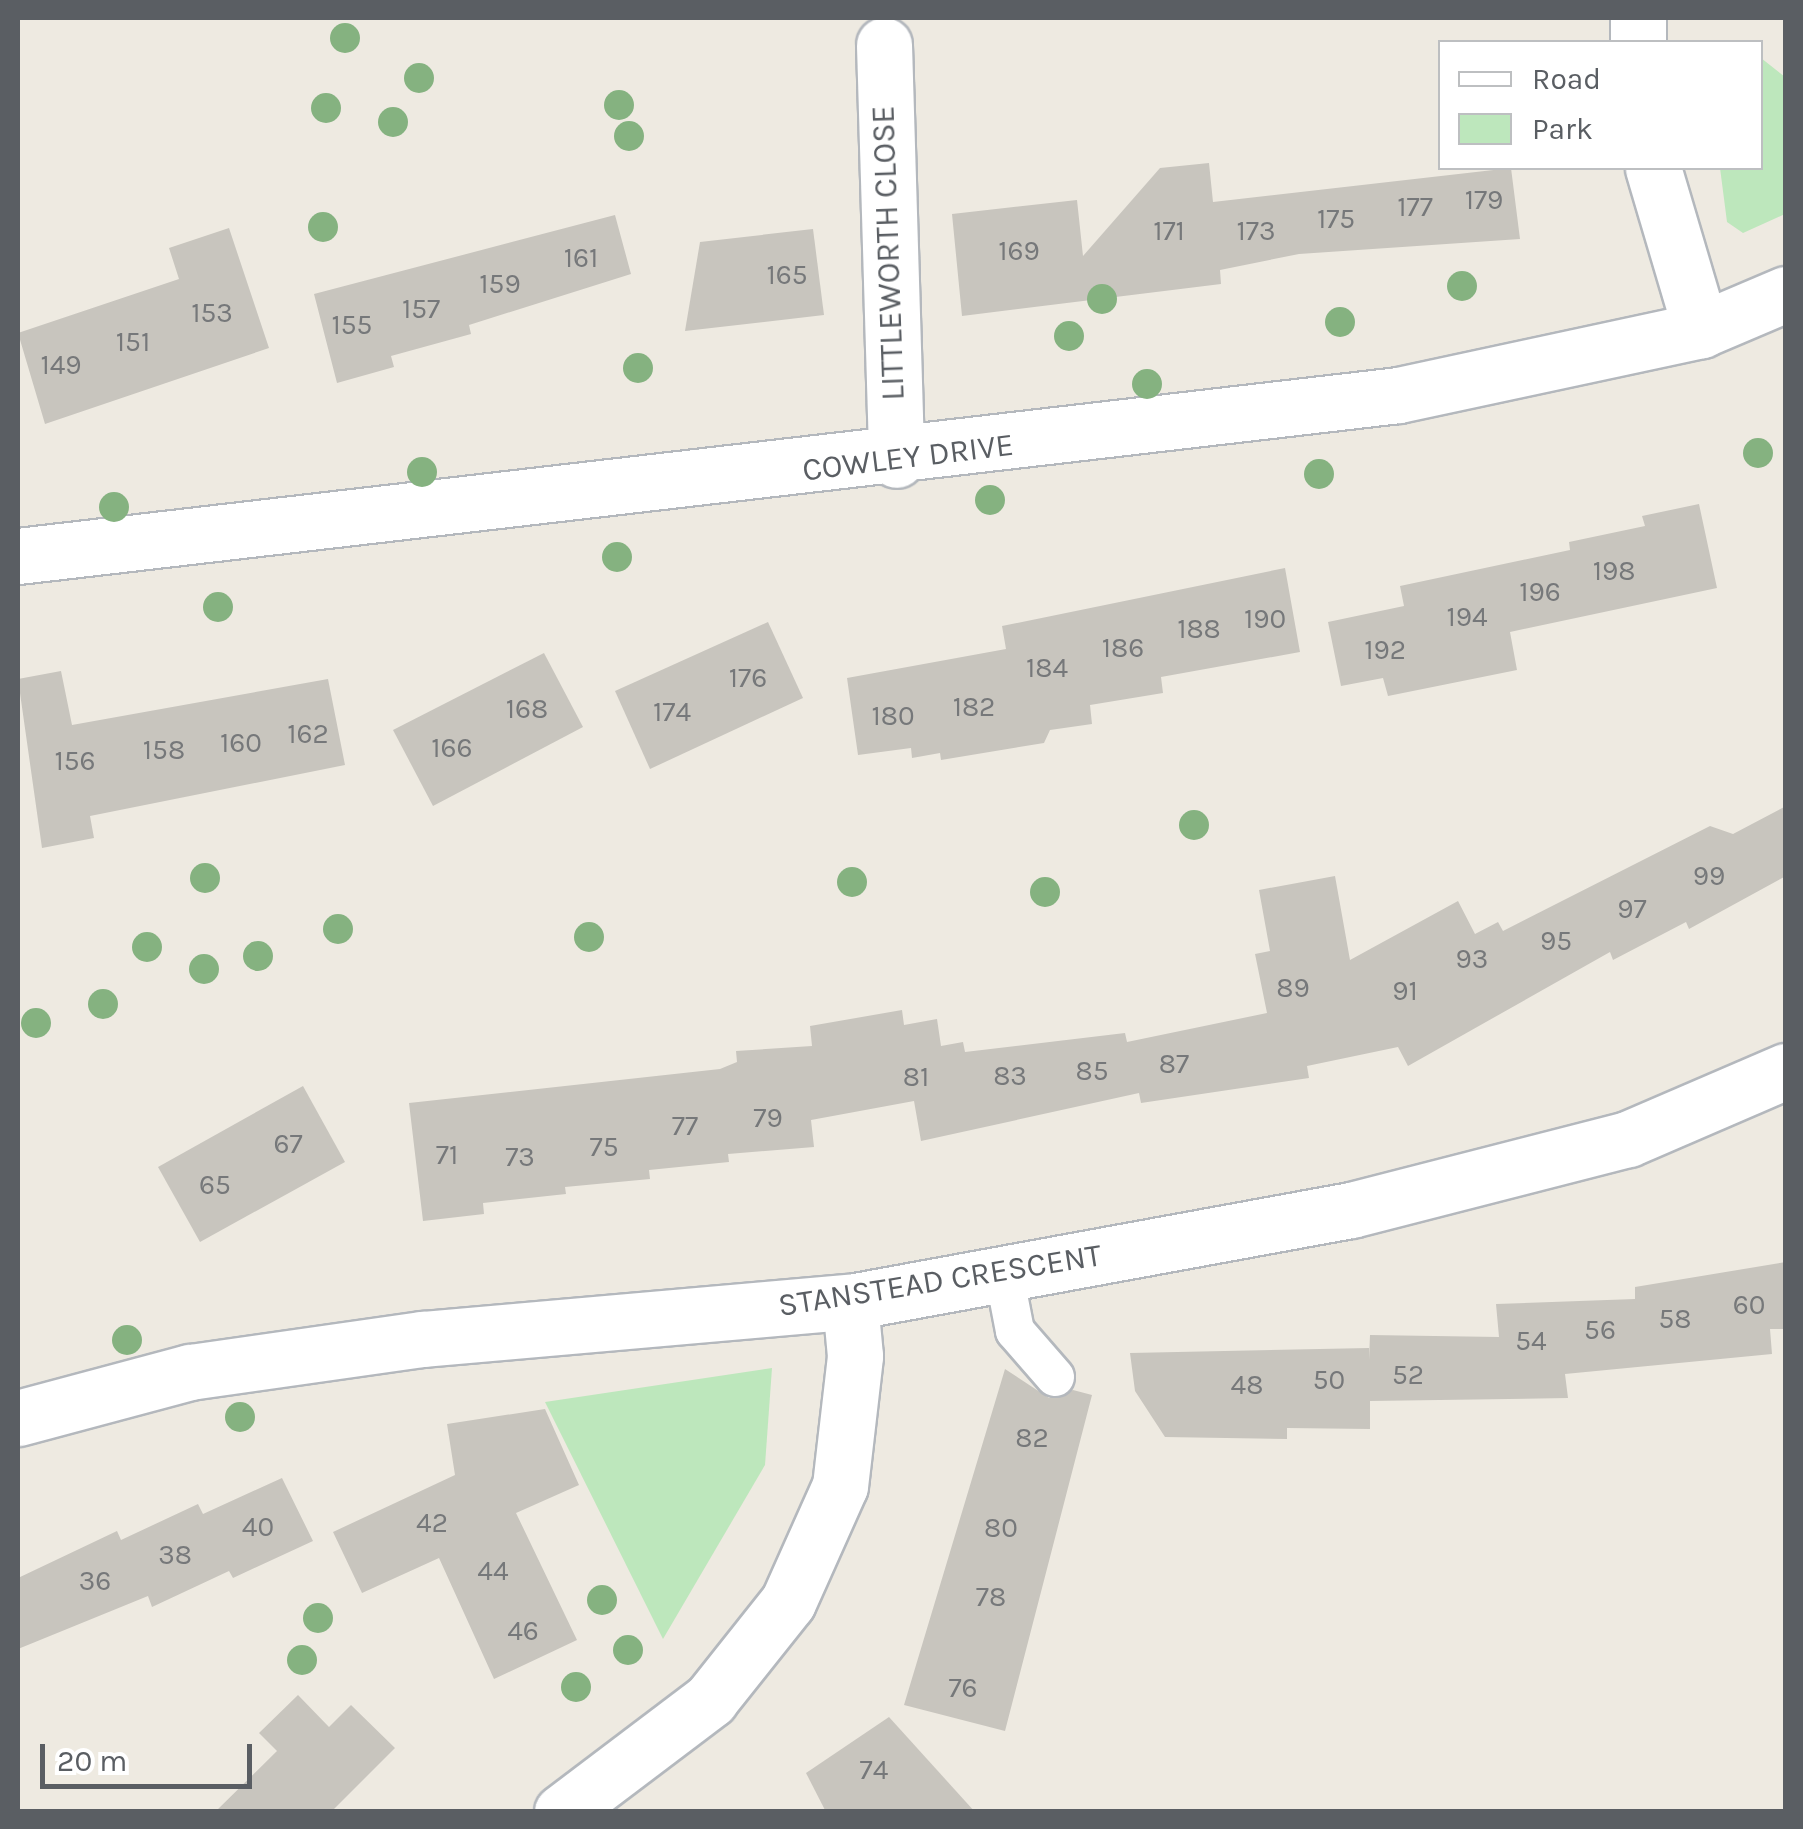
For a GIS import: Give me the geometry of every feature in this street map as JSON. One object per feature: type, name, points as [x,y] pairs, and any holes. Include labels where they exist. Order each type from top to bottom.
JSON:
[{"type":"street","name":"LITTLEWORTH CLOSE","points":[[884,45],[896,460]]},
{"type":"street","points":[[1654,170],[1701,330]]},
{"type":"street","name":"COWLEY DRIVE","points":[[18,556],[896,460],[1398,395],[1701,330],[1786,294]]},
{"type":"street","name":"STANSTEAD CRESCENT","points":[[18,1418],[190,1372],[423,1339],[850,1302],[1351,1210],[1628,1139],[1786,1071]]},
{"type":"street","points":[[562,1812],[710,1700],[788,1602],[840,1486],[855,1356],[850,1302]]},
{"type":"lane","points":[[1004,1274],[1015,1330],[1056,1377]]},
{"type":"green space","points":[[1763,60],[1785,77],[1785,214],[1743,233],[1727,222],[1720,170],[1763,170]]},
{"type":"green space","points":[[772,1368],[765,1465],[663,1639],[545,1402]]},
{"type":"building","points":[[1209,163],[1213,202],[1511,170],[1520,239],[1299,254],[1220,270],[1221,284],[962,316],[952,214],[1077,200],[1083,256],[1160,168]]},
{"type":"building","points":[[615,215],[631,274],[469,325],[471,334],[391,356],[394,367],[337,383],[314,294]]},
{"type":"building","points":[[229,228],[269,348],[45,424],[18,333],[179,279],[169,248]]},
{"type":"building","points":[[813,229],[824,315],[685,331],[700,242]]},
{"type":"building","points":[[1699,504],[1717,588],[1510,632],[1517,670],[1388,696],[1383,678],[1341,686],[1328,622],[1404,606],[1400,586],[1570,550],[1569,542],[1645,526],[1642,516]]},
{"type":"building","points":[[1285,568],[1300,652],[1161,677],[1163,693],[1090,705],[1092,724],[1050,730],[1044,743],[941,760],[940,753],[912,758],[911,748],[858,755],[847,678],[1006,649],[1002,626]]},
{"type":"building","points":[[768,622],[803,698],[650,769],[615,691]]},
{"type":"building","points":[[544,653],[583,727],[433,806],[393,730]]},
{"type":"building","points":[[61,671],[72,725],[328,679],[345,765],[90,816],[94,838],[42,848],[18,679]]},
{"type":"building","points":[[1786,806],[1786,876],[1689,929],[1686,922],[1613,960],[1610,952],[1408,1066],[1398,1047],[1307,1066],[1309,1078],[1141,1103],[1139,1093],[921,1141],[914,1101],[811,1120],[814,1147],[728,1154],[729,1162],[649,1170],[650,1179],[565,1187],[566,1194],[483,1203],[484,1214],[423,1221],[409,1103],[720,1069],[737,1062],[736,1051],[812,1046],[810,1026],[902,1010],[904,1025],[937,1019],[941,1046],[963,1042],[965,1052],[1125,1033],[1127,1042],[1267,1013],[1255,954],[1270,951],[1259,890],[1335,876],[1350,960],[1458,901],[1475,934],[1498,922],[1503,931],[1710,826],[1733,834]]},
{"type":"building","points":[[303,1086],[345,1162],[200,1242],[158,1167]]},
{"type":"building","points":[[1786,1262],[1786,1329],[1770,1329],[1772,1354],[1565,1374],[1568,1398],[1370,1401],[1370,1429],[1287,1428],[1287,1439],[1165,1437],[1135,1391],[1130,1353],[1369,1348],[1369,1360],[1370,1335],[1499,1337],[1496,1304],[1635,1299],[1635,1287]]},
{"type":"building","points":[[1005,1369],[1049,1398],[1073,1390],[1092,1395],[1005,1731],[904,1705]]},
{"type":"building","points":[[545,1409],[579,1485],[516,1513],[577,1640],[494,1679],[439,1558],[362,1593],[333,1532],[455,1475],[447,1424]]},
{"type":"building","points":[[282,1478],[313,1541],[233,1578],[229,1571],[152,1607],[148,1596],[18,1649],[18,1578],[117,1531],[121,1540],[198,1504],[203,1514]]},
{"type":"building","points":[[298,1695],[329,1727],[351,1705],[395,1748],[331,1812],[215,1812],[277,1751],[259,1733]]},
{"type":"building","points":[[889,1717],[975,1812],[826,1812],[806,1773]]}]
